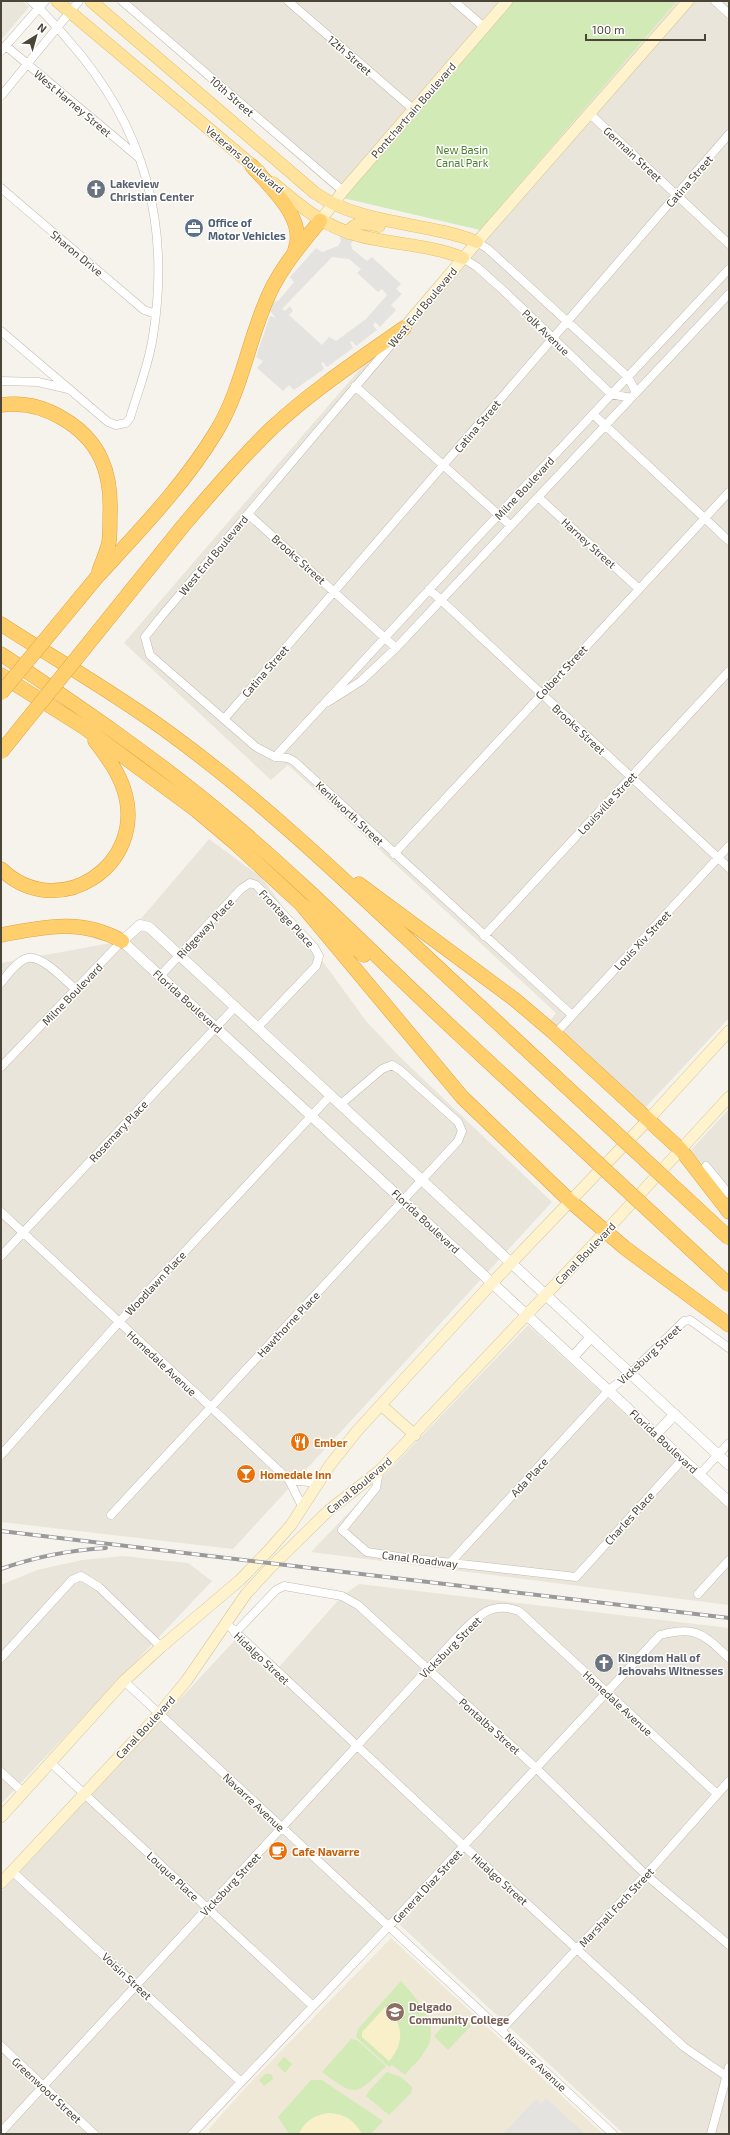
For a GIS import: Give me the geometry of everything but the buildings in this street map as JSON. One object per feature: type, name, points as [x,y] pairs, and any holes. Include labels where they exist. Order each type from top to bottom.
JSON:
[{"type":"highway","points":[[252,166],[283,203],[294,222],[299,241],[294,253]]},
{"type":"highway","points":[[1,693],[97,577],[181,482],[216,431],[229,407],[271,290],[294,253],[320,220]]},
{"type":"highway","points":[[1,752],[183,526],[230,472],[273,427],[354,363],[404,328]]},
{"type":"highway","points":[[1,405],[18,403],[37,406],[74,424],[95,446],[106,470],[111,504],[109,542],[97,577]]},
{"type":"highway","points":[[3,624],[119,697],[172,735],[247,794],[301,840],[729,1238]]},
{"type":"highway","points":[[1,654],[130,743],[198,794],[284,869],[463,1038],[729,1285]]},
{"type":"highway","points":[[2,676],[84,728],[196,810],[235,842],[301,904],[431,1008]]},
{"type":"highway","points":[[1,869],[21,885],[35,890],[65,890],[93,879],[103,872],[115,858],[125,833],[127,816],[125,792],[111,762],[84,728]]},
{"type":"highway","points":[[301,840],[514,999],[555,1034],[647,1121],[681,1150],[729,1212]]},
{"type":"highway","points":[[301,904],[462,1096],[570,1201],[624,1248],[729,1325]]},
{"type":"highway","points":[[1,935],[70,925],[94,929],[122,941]]},
{"type":"main road","name":"Veterans Boulevard","points":[[57,1],[252,166],[320,220],[348,233],[450,253],[463,258]]},
{"type":"main road","name":"Veterans Boulevard","points":[[91,1],[315,193],[332,205],[383,220],[459,235],[477,242]]},
{"type":"main road","name":"Pontchartrain Boulevard","points":[[320,220],[342,191],[507,1]]},
{"type":"main road","name":"West End Boulevard","points":[[404,328],[463,258],[688,1]]},
{"type":"main road","points":[[202,124],[216,108]]},
{"type":"main road","points":[[348,233],[354,225],[360,223],[395,230],[415,226]]},
{"type":"main road","points":[[1,1817],[124,1681],[161,1647],[240,1580],[291,1525],[302,1506],[357,1431],[492,1284],[647,1121],[729,1031]]},
{"type":"main road","name":"Canal Boulevard","points":[[1,1883],[159,1714],[187,1680],[246,1594],[297,1539],[328,1511],[379,1471],[415,1435],[729,1097]]},
{"type":"main road","points":[[381,1405],[415,1435]]},
{"type":"street","points":[[1,331],[108,422],[122,425],[130,418],[148,361],[156,314],[158,236],[154,209],[141,159],[120,110],[100,78],[58,28],[31,1]]},
{"type":"street","points":[[3,49],[38,7],[45,1]]},
{"type":"street","points":[[1,96],[79,1]]},
{"type":"street","name":"10th Street","points":[[122,1],[342,191]]},
{"type":"street","name":"12th Street","points":[[288,1],[413,109]]},
{"type":"street","points":[[454,1],[484,27]]},
{"type":"street","points":[[715,1],[729,14]]},
{"type":"street","name":"West Harney Street","points":[[3,49],[27,65],[141,159]]},
{"type":"street","name":"Germain Street","points":[[590,114],[729,244]]},
{"type":"street","name":"Catina Street","points":[[225,718],[445,465],[552,338],[729,134]]},
{"type":"street","name":"Sharon Drive","points":[[1,188],[144,310],[156,314]]},
{"type":"street","name":"Polk Avenue","points":[[477,242],[488,249],[628,377],[634,395]]},
{"type":"street","name":"Polk Avenue","points":[[463,258],[477,267],[499,287],[611,394]]},
{"type":"street","name":"Milne Boulevard","points":[[275,757],[498,515],[729,269]]},
{"type":"street","name":"Milne Boulevard","points":[[320,707],[361,681],[396,648],[729,294]]},
{"type":"street","name":"West End Boulevard","points":[[160,618],[404,328]]},
{"type":"street","points":[[1,381],[38,382],[68,389]]},
{"type":"street","points":[[355,386],[445,465],[511,526]]},
{"type":"street","points":[[611,394],[634,395]]},
{"type":"street","points":[[593,414],[729,541]]},
{"type":"street","name":"Colbert Street","points":[[394,854],[541,693],[729,492]]},
{"type":"street","name":"Harney Street","points":[[538,497],[639,589]]},
{"type":"street","name":"Brooks Street","points":[[248,514],[335,591],[396,648]]},
{"type":"street","name":"Brooks Street","points":[[429,590],[729,868]]},
{"type":"street","name":"Kenilworth Street","points":[[160,618],[145,637],[150,655],[225,718],[256,747],[275,757],[288,758],[294,762],[572,1016]]},
{"type":"street","name":"Louisville Street","points":[[484,936],[729,671]]},
{"type":"street","name":"Louis Xiv Street","points":[[555,1034],[729,846]]},
{"type":"street","name":"Ridgeway Place","points":[[160,976],[241,889],[250,883]]},
{"type":"street","name":"Frontage Place","points":[[250,883],[260,889],[314,947],[319,956],[316,966],[258,1027]]},
{"type":"street","name":"Milne Boulevard","points":[[1,1067],[122,941],[140,925],[144,925],[180,955]]},
{"type":"street","name":"Florida Boulevard","points":[[122,941],[216,1026],[492,1284],[527,1314],[729,1502]]},
{"type":"street","points":[[180,955],[729,1465]]},
{"type":"street","points":[[1,983],[12,970],[26,958],[30,957],[50,967],[76,990]]},
{"type":"street","name":"Rosemary Place","points":[[1,1256],[236,1006]]},
{"type":"street","name":"Hawthorne Place","points":[[111,1515],[458,1141],[462,1131],[458,1122],[400,1070],[392,1065],[382,1069],[340,1104]]},
{"type":"street","name":"Woodlawn Place","points":[[1,1455],[119,1322],[311,1114],[331,1095]]},
{"type":"street","points":[[706,1166],[729,1194]]},
{"type":"street","name":"Homedale Avenue","points":[[1,1212],[289,1480],[302,1506]]},
{"type":"street","name":"Vicksburg Street","points":[[609,1390],[631,1373],[684,1321],[690,1320],[729,1348]]},
{"type":"street","points":[[573,1357],[591,1337]]},
{"type":"street","name":"Ada Place","points":[[450,1563],[609,1390]]},
{"type":"street","points":[[656,1434],[674,1414]]},
{"type":"street","points":[[700,1474],[729,1444]]},
{"type":"street","name":"Charles Place","points":[[576,1577],[682,1458]]},
{"type":"street","name":"Canal Roadway","points":[[379,1471],[376,1488],[342,1530],[367,1552],[576,1577]]},
{"type":"street","points":[[289,1480],[319,1483]]},
{"type":"street","points":[[698,1594],[729,1560]]},
{"type":"street","points":[[1,1658],[77,1576],[81,1576],[91,1581],[161,1647]]},
{"type":"street","name":"Pontalba Street","points":[[235,1633],[276,1590],[284,1586],[342,1596],[358,1606],[536,1768],[646,1875],[729,1945]]},
{"type":"street","name":"Vicksburg Street","points":[[1,2132],[461,1633],[486,1612],[494,1608],[504,1607],[519,1612]]},
{"type":"street","name":"Homedale Avenue","points":[[519,1612],[717,1794]]},
{"type":"street","name":"Hidalgo Street","points":[[226,1623],[356,1747],[684,2047],[728,2077]]},
{"type":"street","name":"General Diaz Street","points":[[192,2134],[389,1926],[660,1635],[679,1629],[691,1630],[711,1641],[729,1658]]},
{"type":"street","name":"Navarre Avenue","points":[[124,1681],[613,2134]]},
{"type":"street","name":"Louque Place","points":[[51,1763],[313,2006]]},
{"type":"street","points":[[1,1772],[23,1792]]},
{"type":"street","name":"Marshall Foch Street","points":[[501,2030],[646,1875],[729,1781]]},
{"type":"street","name":"Voisin Street","points":[[12,1871],[241,2082]]},
{"type":"street","name":"Greenwood Street","points":[[1,2046],[94,2134]]},
{"type":"street","points":[[711,2134],[728,2077],[729,2067]]},
{"type":"shaded area","points":[[1,1],[22,1],[29,7],[1,40]]},
{"type":"shaded area","points":[[116,1],[513,1],[343,198]]},
{"type":"shaded area","points":[[677,1],[729,1],[729,1018],[644,1109],[549,1022],[556,1013],[288,765],[271,780],[124,643]]},
{"type":"shaded area","points":[[339,234],[356,238],[351,243],[352,249],[367,261],[372,257],[401,284],[396,289],[402,294],[391,305],[396,310],[380,327],[375,322],[373,325],[377,330],[356,346],[352,341],[350,342],[353,348],[327,367],[323,362],[321,363],[324,369],[294,390],[289,385],[283,391],[257,368],[263,361],[256,357],[270,316],[276,318],[270,311],[266,315],[271,302],[278,301],[294,282],[290,277],[316,248],[322,252],[338,246],[341,241]],"holes":[[[332,257],[349,259],[361,269],[357,273],[378,292],[382,289],[387,295],[366,319],[336,341],[329,337],[322,345],[289,315],[293,311],[290,306],[285,311],[282,309]]]},
{"type":"shaded area","points":[[209,839],[262,878],[366,1021],[400,1057],[552,1202],[233,1549],[1,1522],[1,963],[122,941]]},
{"type":"shaded area","points":[[729,1109],[729,1191],[690,1151]]},
{"type":"shaded area","points":[[528,1325],[729,1509],[729,1605],[311,1552]]},
{"type":"shaded area","points":[[123,1556],[188,1563],[212,1581],[1,1804],[1,1585],[37,1570],[82,1560]]},
{"type":"shaded area","points":[[359,1584],[729,1628],[729,2134],[624,2134],[398,1923],[199,2134],[1,2134],[1,1892],[235,1640],[271,1676],[342,1596]]},
{"type":"shaded area","name":"Delgado Community College","points":[[391,1938],[603,2134],[212,2134],[208,2130],[248,2085]]},
{"type":"shaded area","points":[[546,2098],[585,2134],[503,2134],[536,2099],[541,2104]]},
{"type":"green space","name":"New Basin Canal Park","points":[[513,1],[677,1],[480,230],[343,198]]},
{"type":"green space","points":[[401,1981],[426,2013],[430,2023],[431,2032],[430,2042],[425,2051],[405,2075],[392,2065],[389,2067],[356,2037],[358,2029]]},
{"type":"green space","points":[[456,2012],[471,2026],[448,2050],[434,2036]]},
{"type":"green space","points":[[351,2039],[357,2040],[386,2066],[368,2083],[356,2090],[342,2086],[322,2072]]},
{"type":"green space","points":[[284,2057],[292,2064],[285,2073],[277,2065]]},
{"type":"green space","points":[[387,2072],[401,2077],[412,2087],[411,2093],[389,2115],[366,2096]]},
{"type":"green space","points":[[265,2074],[271,2074],[273,2079],[264,2086],[259,2080]]},
{"type":"green space","points":[[311,2080],[322,2080],[383,2121],[371,2134],[289,2134],[278,2117]]},
{"type":"sand","points":[[385,2007],[396,2019],[400,2033],[398,2048],[389,2061],[362,2037],[362,2032]]},
{"type":"sand","points":[[328,2113],[348,2118],[356,2125],[362,2134],[299,2134],[301,2129],[310,2119]]},
{"type":"railway","points":[[1,1531],[729,1618]]},
{"type":"railway","points":[[1,1569],[53,1555],[79,1550],[106,1548]]},
{"type":"place","name":"Lakeview Christian Center","points":[[96,189]]},
{"type":"place","name":"Office of Motor Vehicles","points":[[194,228]]},
{"type":"place","name":"Ember","points":[[300,1442]]},
{"type":"place","name":"Homedale Inn","points":[[246,1474]]},
{"type":"place","name":"Kingdom Hall of Jehovahs Witnesses","points":[[604,1663]]},
{"type":"place","name":"Cafe Navarre","points":[[278,1851]]},
{"type":"place","name":"Delgado Community College","points":[[395,2012]]}]
